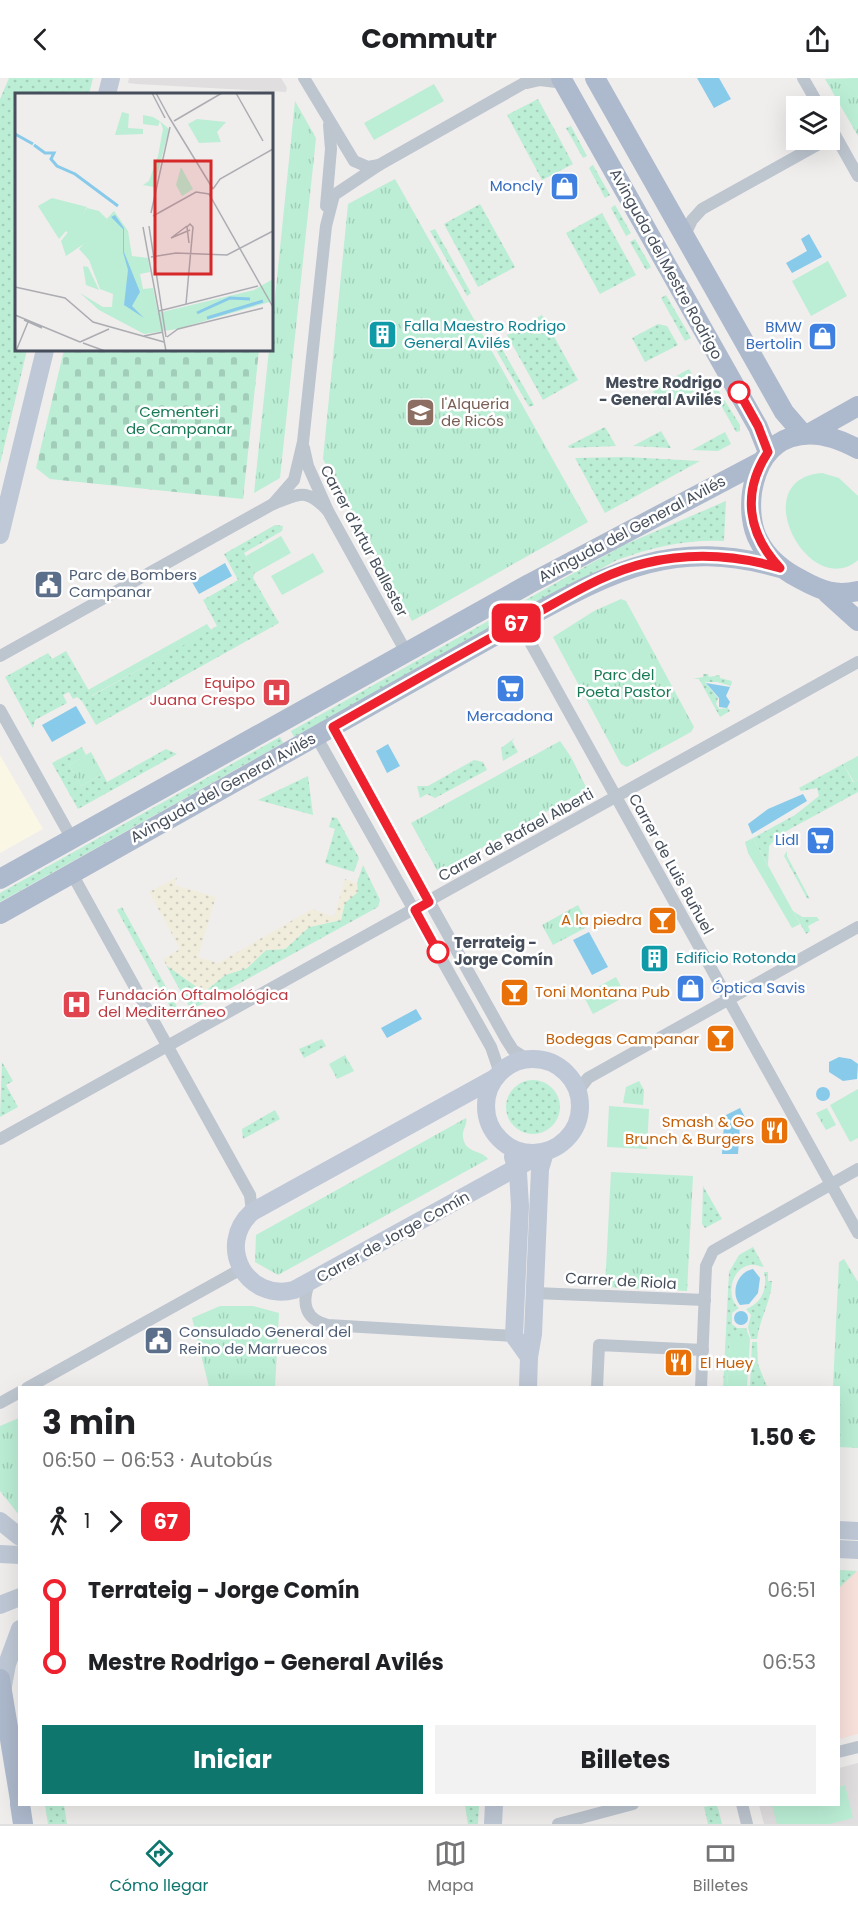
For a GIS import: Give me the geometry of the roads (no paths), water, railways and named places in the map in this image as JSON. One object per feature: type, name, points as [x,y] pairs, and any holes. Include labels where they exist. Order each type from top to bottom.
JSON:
[{"type":"main road","name":"Avinguda del Mestre Rodrigo","points":[[595,78],[783,412],[806,434]]},
{"type":"main road","name":"Avinguda del Mestre Rodrigo","points":[[563,80],[758,426],[765,457]]},
{"type":"main road","points":[[806,434],[858,406]]},
{"type":"main road","name":"Avinguda del General Avilés","points":[[0,879],[538,579],[765,457],[780,442],[806,434]]},
{"type":"main road","points":[[806,434],[838,438],[858,448]]},
{"type":"main road","points":[[765,457],[752,497],[753,525],[758,541],[780,568],[827,593],[858,621]]},
{"type":"main road","name":"Avinguda del General Avilés","points":[[0,914],[71,872],[602,578],[645,563],[685,556],[728,556],[780,568]]},
{"type":"main road","points":[[827,593],[858,591]]},
{"type":"main road","points":[[1,1686],[18,1788]]},
{"type":"main road","points":[[20,1806],[23,1824]]},
{"type":"street","points":[[94,93],[98,78]]},
{"type":"street","points":[[106,93],[111,78]]},
{"type":"street","name":"Carrer d'Artur Ballester","points":[[304,78],[354,161],[368,167],[379,165]]},
{"type":"street","points":[[803,78],[813,96]]},
{"type":"street","name":"Carrer d'Artur Ballester","points":[[326,225],[334,195],[379,165],[529,80],[563,80]]},
{"type":"street","name":"Carrer d'Artur Ballester","points":[[273,504],[294,480],[303,442],[326,225],[331,141],[327,119]]},
{"type":"street","points":[[840,149],[858,176]]},
{"type":"street","points":[[684,237],[692,220],[702,209],[803,150]]},
{"type":"street","points":[[0,486],[33,351]]},
{"type":"street","points":[[0,535],[45,351]]},
{"type":"street","name":"Carrer d'Artur Ballester","points":[[303,442],[308,466],[328,511],[406,652]]},
{"type":"street","points":[[0,656],[273,504],[302,494],[317,498],[328,511]]},
{"type":"street","name":"Carrer de Luis Buñuel","points":[[519,622],[858,1233]]},
{"type":"street","name":"Carrer de Rafael Alberti","points":[[0,1139],[858,662]]},
{"type":"street","points":[[0,710],[72,839]]},
{"type":"street","points":[[324,731],[429,902],[506,1039],[513,1050],[527,1059]]},
{"type":"street","points":[[31,1386],[241,1269],[236,1256],[236,1243],[238,1233],[252,1212],[497,1075],[516,1062],[527,1059],[545,1060],[569,1075],[578,1091],[580,1108],[578,1122],[569,1137],[558,1147],[545,1152],[522,1152],[510,1147],[490,1128],[486,1114],[486,1099],[497,1075],[491,1047],[415,910],[324,731]]},
{"type":"street","points":[[71,872],[250,1195],[252,1212]]},
{"type":"street","points":[[578,1091],[588,1077],[858,927]]},
{"type":"street","points":[[510,1147],[516,1168],[520,1206],[514,1336],[529,1357]]},
{"type":"street","points":[[528,1386],[529,1357],[533,1334],[540,1169],[545,1152]]},
{"type":"street","name":"Carrer de Jorge Comín","points":[[241,1269],[260,1287],[273,1291],[286,1292],[309,1284],[545,1152]]},
{"type":"street","points":[[701,1386],[706,1266],[713,1251],[858,1169]]},
{"type":"street","points":[[309,1284],[304,1300],[306,1309],[311,1317],[328,1325],[514,1336]]},
{"type":"street","name":"Carrer de Riola","points":[[535,1293],[705,1300]]},
{"type":"street","points":[[597,1386],[599,1345],[703,1350]]},
{"type":"street","points":[[0,1403],[18,1393]]},
{"type":"street","points":[[0,1521],[18,1535]]},
{"type":"street","points":[[840,1530],[858,1531]]},
{"type":"street","points":[[840,1549],[858,1550]]},
{"type":"street","points":[[0,1554],[18,1555]]},
{"type":"street","points":[[0,1605],[18,1598]]},
{"type":"street","points":[[1,1686],[18,1634]]},
{"type":"street","points":[[840,1752],[858,1747]]},
{"type":"street","points":[[493,1824],[494,1806]]},
{"type":"street","points":[[504,1824],[505,1806]]},
{"type":"street","points":[[558,1824],[626,1806]]},
{"type":"street","points":[[742,1806],[747,1824]]},
{"type":"water","points":[[697,78],[719,78],[731,99],[714,108]]},
{"type":"water","points":[[809,234],[822,257],[792,273],[786,263],[807,251],[801,239]]},
{"type":"water","points":[[225,563],[232,576],[199,594],[192,582]]},
{"type":"water","points":[[706,683],[730,687],[726,696],[730,702],[727,708],[719,707],[719,698]]},
{"type":"water","points":[[76,706],[86,723],[52,742],[42,725]]},
{"type":"water","points":[[388,744],[400,766],[387,773],[376,751]]},
{"type":"water","points":[[803,794],[807,801],[752,834],[748,824],[768,809]]},
{"type":"water","points":[[589,932],[608,967],[592,975],[573,940]]},
{"type":"water","points":[[416,1009],[422,1019],[387,1038],[381,1028]]},
{"type":"water","points":[[839,1057],[851,1059],[858,1064],[857,1079],[843,1081],[829,1072],[829,1062]]},
{"type":"water","points":[[820,1087],[826,1087],[830,1094],[826,1101],[820,1101],[816,1097],[816,1091]]},
{"type":"water","points":[[740,1108],[747,1121],[740,1125],[738,1154],[722,1154],[724,1123],[727,1120],[724,1116]]},
{"type":"water","points":[[753,1269],[760,1278],[758,1293],[749,1304],[740,1305],[736,1295],[737,1284],[743,1274]]},
{"type":"water","points":[[738,1311],[744,1311],[748,1318],[744,1325],[738,1325],[734,1321],[734,1315]]},
{"type":"place","name":"Moncly","points":[[564,186]]},
{"type":"place","name":"Falla Maestro Rodrigo General Avilés","points":[[383,335]]},
{"type":"place","name":"BMW Bertolin","points":[[823,336]]},
{"type":"place","name":"Mestre Rodrigo - General Avilés","points":[[739,392]]},
{"type":"place","name":"l'Alqueria de Ricós","points":[[420,413]]},
{"type":"place","name":"Parc de Bombers Campanar","points":[[48,584]]},
{"type":"place","name":"Mercadona","points":[[510,689]]},
{"type":"place","name":"Equipo Juana Crespo","points":[[276,692]]},
{"type":"place","name":"Lidl","points":[[820,840]]},
{"type":"place","name":"A la piedra","points":[[663,920]]},
{"type":"place","name":"Terrateig - Jorge Comín","points":[[438,952]]},
{"type":"place","name":"Edificio Rotonda","points":[[655,958]]},
{"type":"place","name":"Óptica Savis","points":[[691,988]]},
{"type":"place","name":"Toni Montana Pub","points":[[514,992]]},
{"type":"place","name":"Fundación Oftalmológica del Mediterráneo","points":[[77,1004]]},
{"type":"place","name":"Bodegas Campanar","points":[[720,1039]]},
{"type":"place","name":"Smash & Go Brunch & Burgers","points":[[775,1131]]},
{"type":"place","name":"Consulado General del Reino de Marruecos","points":[[158,1341]]},
{"type":"place","name":"El Huey","points":[[679,1363]]},
{"type":"park label","name":"Cementeri de Campanar","points":[[179,420]]},
{"type":"park label","name":"Parc del Poeta Pastor","points":[[624,684]]}]
